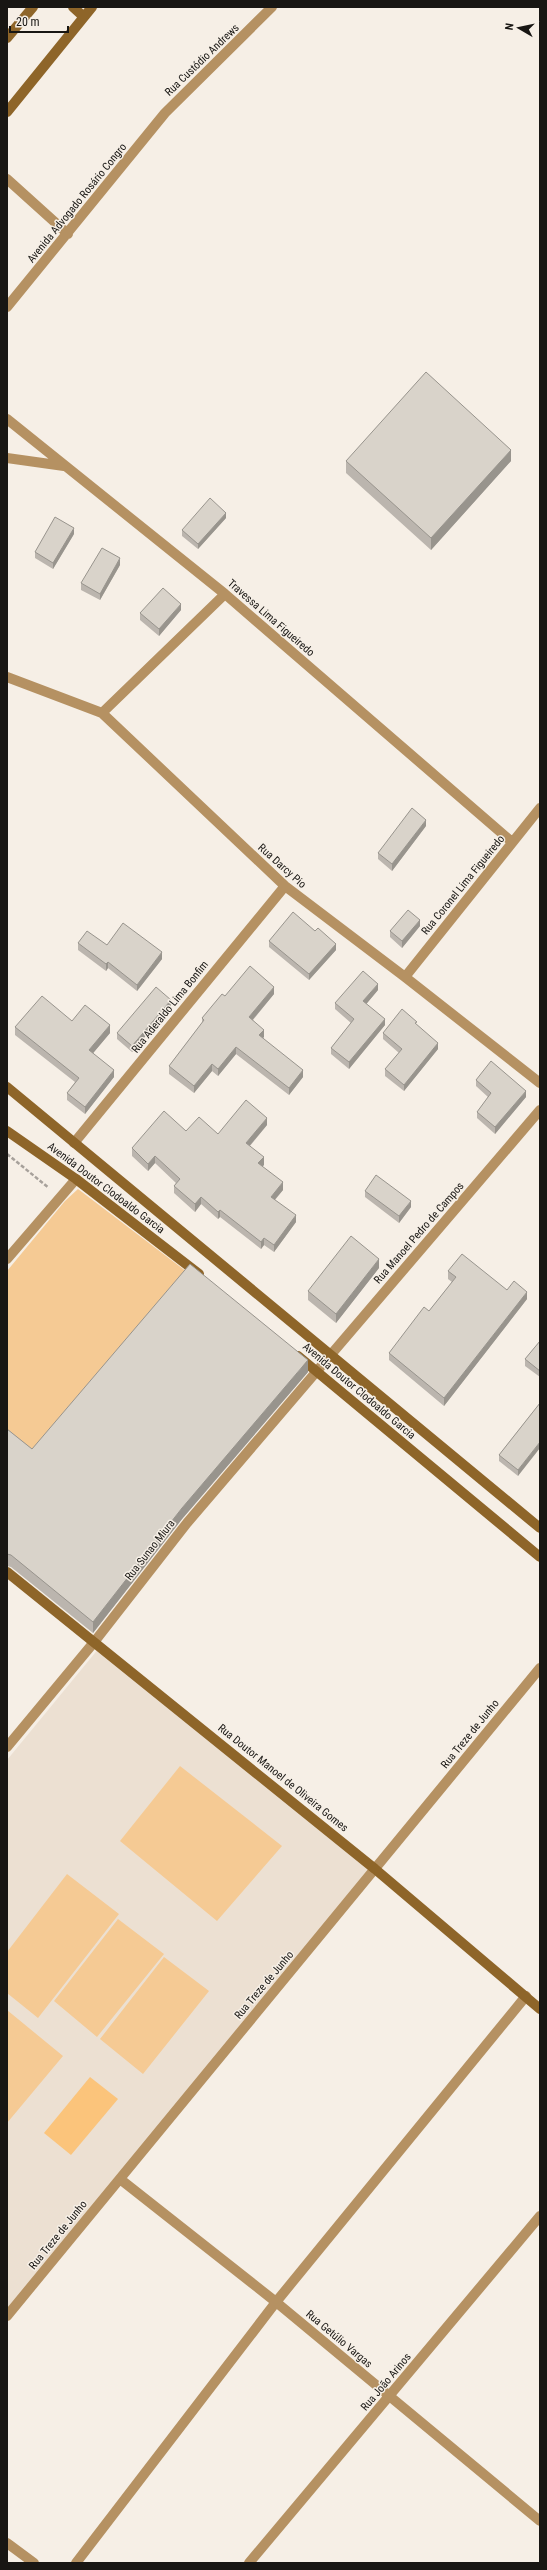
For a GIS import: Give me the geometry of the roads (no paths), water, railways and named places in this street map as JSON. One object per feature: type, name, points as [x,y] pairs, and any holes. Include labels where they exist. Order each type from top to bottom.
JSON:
[{"type":"main road","points":[[7,38],[33,7]]},
{"type":"main road","points":[[73,7],[84,17]]},
{"type":"main road","points":[[7,112],[92,7]]},
{"type":"main road","name":"Avenida Doutor Clodoaldo Garcia","points":[[7,1087],[540,1528]]},
{"type":"main road","name":"Avenida Doutor Clodoaldo Garcia","points":[[7,1131],[76,1179],[208,1281]]},
{"type":"main road","name":"Avenida Doutor Clodoaldo Garcia","points":[[292,1350],[540,1557]]},
{"type":"main road","name":"Rua Doutor Manoel de Oliveira Gomes","points":[[7,1572],[95,1641],[376,1869],[539,2008]]},
{"type":"street","name":"Rua Custódio Andrews","points":[[165,113],[272,7]]},
{"type":"street","name":"Avenida Advogado Rosário Congro","points":[[7,307],[165,113]]},
{"type":"street","points":[[7,179],[68,234]]},
{"type":"street","name":"Travessa Lima Figueiredo","points":[[7,419],[225,594],[512,842]]},
{"type":"street","points":[[7,458],[64,466]]},
{"type":"street","points":[[102,713],[225,594]]},
{"type":"street","name":"Rua Darcy Pio","points":[[7,677],[102,713],[285,886],[405,977],[540,1083]]},
{"type":"street","name":"Rua Coronel Lima Figueiredo","points":[[405,977],[540,808]]},
{"type":"street","name":"Rua Aderaldo Lima Bonfim","points":[[74,1143],[285,886]]},
{"type":"street","name":"Rua Manoel Pedro de Campos","points":[[316,1370],[540,1110]]},
{"type":"street","points":[[7,1259],[59,1196],[76,1179]]},
{"type":"street","name":"Rua Sunao Miura","points":[[7,1747],[95,1641],[186,1523],[316,1370]]},
{"type":"street","name":"Rua Treze de Junho","points":[[7,2316],[540,1668]]},
{"type":"street","points":[[76,2563],[276,2302],[526,1996]]},
{"type":"street","name":"Rua Getúlio Vargas","points":[[120,2179],[276,2302],[540,2521]]},
{"type":"street","name":"Rua João Arinos","points":[[249,2563],[390,2397],[540,2216]]},
{"type":"street","points":[[7,2543],[34,2563]]}]
